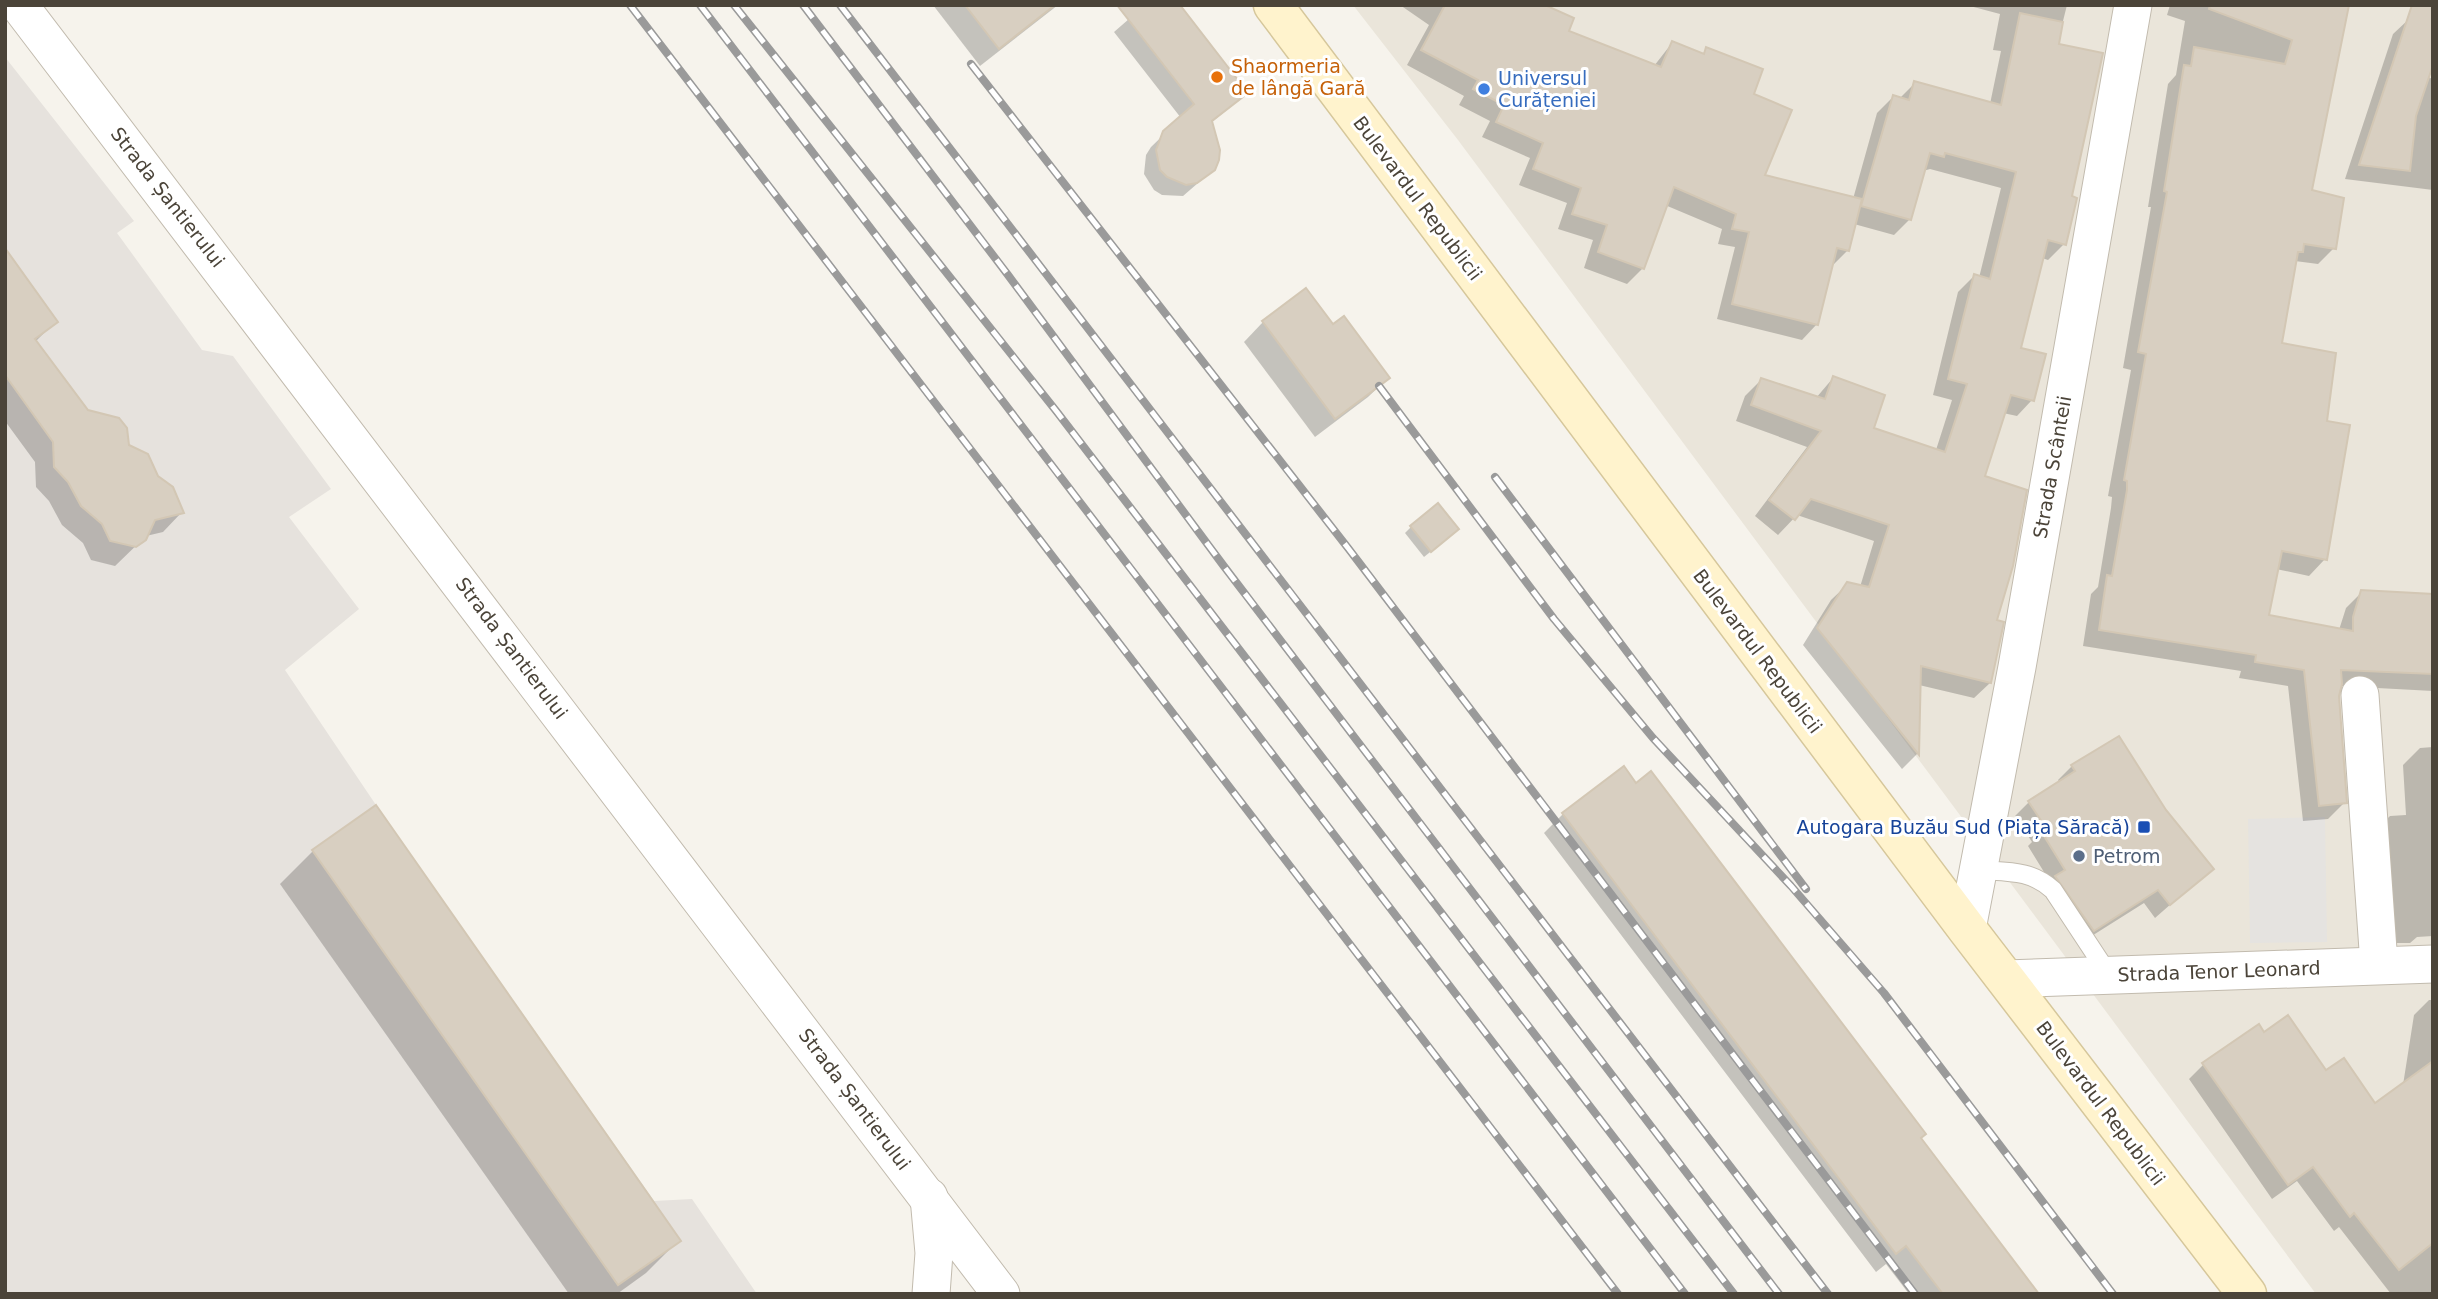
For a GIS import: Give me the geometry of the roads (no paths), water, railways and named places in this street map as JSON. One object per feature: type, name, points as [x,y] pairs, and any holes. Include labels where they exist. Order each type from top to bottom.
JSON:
[{"type":"main road","name":"Bulevardul Republicii","points":[[1273,5],[1967,929],[2247,1294]]},
{"type":"street","name":"Strada Șantierului","points":[[19,5],[929,1196],[1001,1294]]},
{"type":"street","name":"Strada Scânteii","points":[[1967,929],[1980,870],[2133,5]]},
{"type":"street","points":[[2360,695],[2379,964]]},
{"type":"street","name":"Strada Tenor Leonard","points":[[2006,979],[2433,964]]},
{"type":"street","points":[[929,1196],[934,1253],[931,1294]]},
{"type":"lane","points":[[1980,870],[2028,873],[2044,882],[2109,975]]},
{"type":"railway","points":[[630,5],[1618,1294]]},
{"type":"railway","points":[[700,5],[1685,1294]]},
{"type":"railway","points":[[734,5],[1057,412],[1734,1294]]},
{"type":"railway","points":[[803,5],[1223,565],[1779,1294]]},
{"type":"railway","points":[[840,5],[1828,1294]]},
{"type":"railway","points":[[971,64],[1348,548],[1915,1294]]},
{"type":"railway","points":[[1379,386],[1554,619],[1653,738],[1791,886],[1884,993],[2113,1294]]},
{"type":"railway","points":[[1495,477],[1806,889]]},
{"type":"place","name":"Shaormeria de lângă Gară","points":[[1217,77]]},
{"type":"place","name":"Universul Curățeniei","points":[[1484,89]]},
{"type":"place","name":"Autogara Buzău Sud (Piața Săracă)","points":[[2144,827]]},
{"type":"place","name":"Petrom","points":[[2079,856]]}]
